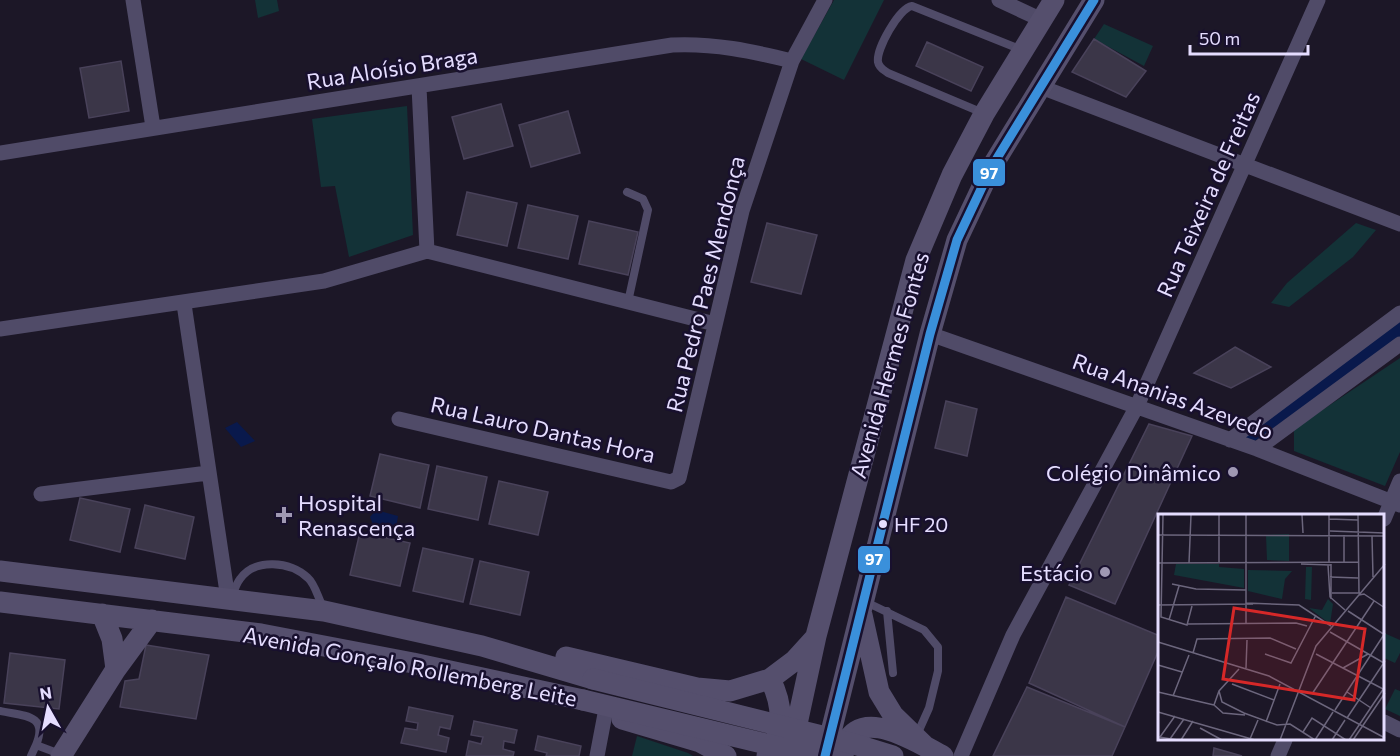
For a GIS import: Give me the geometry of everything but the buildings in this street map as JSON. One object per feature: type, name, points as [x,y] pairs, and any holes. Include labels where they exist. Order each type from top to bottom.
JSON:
[{"type":"main road","name":"Avenida Hermes Fontes","points":[[790,756],[816,636],[916,260],[952,175],[984,114],[1054,0]]},
{"type":"main road","name":"Avenida Hermes Fontes","points":[[825,756],[930,334],[957,240],[991,168],[1094,0]]},
{"type":"main road","name":"Avenida Gonçalo Rollemberg Leite","points":[[0,571],[324,612],[482,646],[593,679],[854,744],[892,756]]},
{"type":"main road","name":"Avenida Gonçalo Rollemberg Leite","points":[[0,602],[261,634],[413,663],[583,700],[816,756]]},
{"type":"main road","points":[[861,604],[879,692],[893,715],[928,747]]},
{"type":"main road","points":[[102,614],[112,639],[116,669]]},
{"type":"main road","points":[[62,755],[116,669],[152,620]]},
{"type":"main road","points":[[482,646],[537,651],[717,691],[730,690],[770,679],[794,662],[816,636]]},
{"type":"main road","points":[[767,756],[778,732],[781,715],[779,697],[770,679]]},
{"type":"main road","points":[[512,685],[700,742],[726,756]]},
{"type":"main road","points":[[843,756],[849,739],[860,730],[873,726],[885,727],[928,747]]},
{"type":"street","points":[[133,0],[153,127]]},
{"type":"street","name":"Rua Pedro Paes Mendonça","points":[[676,481],[679,478],[742,211],[792,61],[825,0]]},
{"type":"street","points":[[999,0],[1042,20]]},
{"type":"street","name":"Rua Teixeira de Freitas","points":[[961,756],[1013,635],[1137,406],[1246,166],[1318,0]]},
{"type":"street","name":"Rua Aloísio Braga","points":[[0,153],[682,44],[725,46],[792,61]]},
{"type":"street","points":[[419,87],[426,250]]},
{"type":"street","points":[[1041,87],[1400,224]]},
{"type":"street","points":[[0,330],[184,304],[324,281],[426,250],[715,324]]},
{"type":"street","points":[[184,304],[229,599]]},
{"type":"street","points":[[1230,440],[1400,313]]},
{"type":"street","name":"Rua Ananias Azevedo","points":[[930,334],[1257,449],[1395,504]]},
{"type":"street","points":[[1257,449],[1400,344]]},
{"type":"street","name":"Rua Lauro Dantas Hora","points":[[399,419],[670,482],[676,481]]},
{"type":"street","points":[[41,494],[208,473]]},
{"type":"street","points":[[1385,516],[1395,504],[1400,481]]},
{"type":"street","points":[[597,756],[605,714]]},
{"type":"street","points":[[1385,723],[1400,730]]},
{"type":"street","points":[[1278,756],[1285,741]]},
{"type":"lane","points":[[984,114],[888,73],[880,67],[879,52],[900,12],[914,3],[1023,51]]},
{"type":"lane","points":[[627,192],[643,199],[648,210],[628,302]]},
{"type":"lane","points":[[229,599],[239,580],[253,567],[273,564],[296,569],[309,579],[324,612]]},
{"type":"lane","points":[[861,604],[887,611],[924,630],[938,647],[938,671],[929,708],[928,747]]},
{"type":"lane","points":[[887,611],[893,673]]},
{"type":"lane","points":[[0,711],[36,720],[40,726],[41,735],[32,756]]},
{"type":"lane","points":[[36,745],[62,755]]},
{"type":"green space","points":[[255,0],[277,0],[279,11],[258,18]]},
{"type":"green space","points":[[834,0],[884,0],[844,80],[801,59]]},
{"type":"green space","points":[[1104,24],[1153,46],[1144,66],[1094,39]]},
{"type":"green space","points":[[407,106],[413,235],[349,257],[335,186],[321,187],[312,119]]},
{"type":"green space","points":[[1356,223],[1376,230],[1353,257],[1289,307],[1271,303],[1287,283]]},
{"type":"green space","points":[[1400,358],[1400,452],[1385,486],[1294,451],[1294,429]]},
{"type":"green space","points":[[1385,633],[1400,640],[1400,653],[1395,663],[1385,658]]},
{"type":"green space","points":[[1395,689],[1400,691],[1400,716],[1385,709]]},
{"type":"green space","points":[[637,736],[688,753],[693,756],[632,756]]},
{"type":"shaded area","points":[[237,422],[255,441],[241,447],[225,428]]},
{"type":"shaded area","points":[[376,510],[398,516],[396,529],[374,527],[370,517]]},
{"type":"waterway","points":[[1251,434],[1400,329]]},
{"type":"transit line","name":"97","points":[[825,756],[930,334],[957,240],[991,168],[1094,0]]},
{"type":"place","name":"Colégio Dinâmico","points":[[1233,472]]},
{"type":"place","name":"Hospital Renascença","points":[[284,515]]},
{"type":"place","name":"HF 20","points":[[883,524]]},
{"type":"place","name":"Estácio","points":[[1105,572]]}]
